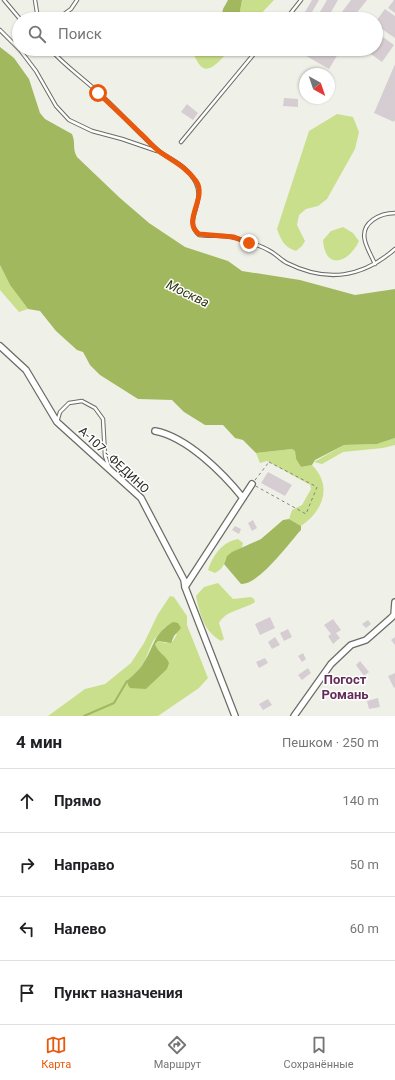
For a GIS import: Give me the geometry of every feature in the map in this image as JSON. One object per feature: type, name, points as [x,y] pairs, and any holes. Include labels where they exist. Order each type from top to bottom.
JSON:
[{"type":"street","name":"А-107 - ФЕДИНО","points":[[0,347],[26,370],[57,422],[141,498],[184,580],[185,587],[235,716]]},
{"type":"street","points":[[155,431],[167,433],[184,442],[224,476],[243,498]]},
{"type":"street","points":[[185,587],[252,484]]},
{"type":"street","points":[[294,716],[331,664],[352,645],[366,640],[394,615],[395,602]]},
{"type":"lane","points":[[4,0],[14,12]]},
{"type":"lane","points":[[35,0],[37,12]]},
{"type":"lane","points":[[67,12],[71,9],[77,0]]},
{"type":"lane","points":[[292,12],[301,0]]},
{"type":"lane","points":[[0,30],[12,42]]},
{"type":"lane","points":[[24,56],[36,72],[56,106],[69,120],[92,131],[122,139],[160,152],[175,160],[190,173],[197,182],[199,188],[199,198],[192,224],[194,231],[199,234],[234,237],[269,250],[287,263],[308,272],[334,276],[351,273],[375,264],[395,250]]},
{"type":"lane","points":[[57,56],[160,152]]},
{"type":"lane","points":[[181,142],[252,56]]},
{"type":"lane","points":[[375,264],[364,239],[366,230],[371,221],[380,214],[395,213]]},
{"type":"lane","points":[[57,422],[60,412],[69,403],[82,401],[95,408],[103,419],[105,456],[109,470]]},
{"type":"path","points":[[269,462],[317,487],[306,514],[252,484],[269,462]]},
{"type":"shaded area","points":[[242,0],[274,0],[263,12],[240,11]]},
{"type":"shaded area","points":[[195,56],[224,56],[215,65],[207,69],[203,68],[199,64]]},
{"type":"shaded area","points":[[337,114],[353,117],[359,132],[355,149],[327,199],[318,206],[306,209],[299,215],[297,225],[305,241],[296,251],[284,243],[277,229],[309,131]]},
{"type":"shaded area","points":[[343,227],[353,233],[359,241],[355,249],[344,259],[333,260],[328,256],[325,250],[323,240],[331,231]]},
{"type":"shaded area","points":[[0,265],[10,285],[28,309],[19,312],[0,290]]},
{"type":"shaded area","points":[[395,438],[395,445],[383,448],[343,452],[322,464],[314,462],[344,445],[377,444]]},
{"type":"shaded area","points":[[292,449],[295,451],[296,459],[301,467],[312,465],[322,481],[324,490],[320,506],[309,520],[301,526],[289,519],[292,510],[302,505],[311,489],[310,485],[267,461],[260,463],[256,453]]},
{"type":"shaded area","points":[[238,539],[243,543],[242,547],[225,560],[222,568],[215,573],[208,570],[215,554],[227,543]]},
{"type":"shaded area","points":[[218,583],[233,599],[251,597],[255,602],[226,615],[222,619],[219,623],[224,639],[221,641],[210,632],[204,622],[199,610],[196,596],[204,587]]},
{"type":"shaded area","points":[[170,596],[174,597],[187,616],[187,625],[208,678],[199,688],[158,716],[48,716],[85,689],[105,684],[131,663],[144,643],[158,614]],"holes":[[[165,627],[177,634],[173,641],[166,643],[157,641],[155,644],[157,649],[165,657],[152,683],[146,689],[139,670],[153,641]]]},
{"type":"water","points":[[228,0],[242,0],[240,12],[222,12]]},
{"type":"water","name":"Москва","points":[[0,47],[14,58],[29,79],[40,113],[45,119],[72,134],[77,157],[149,223],[185,247],[228,261],[242,271],[300,280],[355,295],[395,289],[395,438],[377,444],[344,445],[315,460],[312,465],[301,467],[296,459],[295,451],[292,449],[256,453],[243,440],[235,438],[223,425],[205,425],[184,412],[172,400],[138,399],[100,375],[90,365],[83,352],[77,350],[56,331],[40,311],[28,309],[10,285],[0,265]]},
{"type":"water","points":[[289,519],[301,526],[301,530],[265,571],[256,578],[241,584],[224,564],[227,556],[232,552],[261,539],[283,520]]},
{"type":"water","points":[[173,622],[178,623],[181,628],[174,636],[171,643],[158,641],[155,644],[169,663],[167,669],[146,689],[130,688],[127,681],[142,665],[158,635],[166,626]]},
{"type":"building","points":[[312,0],[319,0],[312,12],[305,12]]},
{"type":"building","points":[[327,0],[338,0],[331,12],[320,12]]},
{"type":"building","points":[[351,0],[367,0],[358,12],[342,12]]},
{"type":"building","points":[[395,0],[395,13],[388,8]]},
{"type":"building","points":[[385,9],[395,16],[395,38],[383,30],[383,12]]},
{"type":"building","points":[[383,37],[394,45],[382,62],[374,56],[383,56]]},
{"type":"building","points":[[306,56],[337,56],[330,68],[327,68]]},
{"type":"building","points":[[395,64],[395,120],[394,122],[374,113]]},
{"type":"building","points":[[284,98],[298,99],[298,107],[283,106]]},
{"type":"building","points":[[187,104],[198,113],[193,120],[181,112]]},
{"type":"building","points":[[268,472],[292,485],[285,496],[261,483]]},
{"type":"building","points":[[253,520],[257,528],[252,531],[248,523]]},
{"type":"building","points":[[235,526],[241,529],[239,534],[232,530]]},
{"type":"building","points":[[270,617],[275,628],[260,635],[255,624]]},
{"type":"building","points":[[333,619],[341,630],[336,633],[340,638],[333,644],[328,636],[331,634],[324,625]]},
{"type":"building","points":[[368,620],[371,624],[366,628],[362,624]]},
{"type":"building","points":[[288,629],[292,637],[284,641],[280,633]]},
{"type":"building","points":[[275,637],[280,645],[272,649],[268,642]]},
{"type":"building","points":[[395,637],[395,645],[391,640]]},
{"type":"building","points":[[303,653],[306,659],[302,662],[298,656]]},
{"type":"building","points":[[265,658],[268,663],[259,668],[256,662]]},
{"type":"building","points":[[360,661],[369,672],[364,676],[356,665]]},
{"type":"building","points":[[308,668],[311,673],[302,680],[298,675]]},
{"type":"building","points":[[395,673],[395,687],[394,688],[388,676]]},
{"type":"building","points":[[378,698],[380,707],[369,709],[367,701]]},
{"type":"building","points":[[268,699],[272,705],[263,710],[259,704]]},
{"type":"waterway","points":[[84,716],[114,703],[127,681]]},
{"type":"district","name":"Погост Романь","points":[[345,686]]},
{"type":"route","points":[[98,93],[160,152],[175,160],[190,173],[197,182],[199,188],[199,198],[193,216],[192,224],[194,231],[207,236],[234,237],[249,243]]}]
